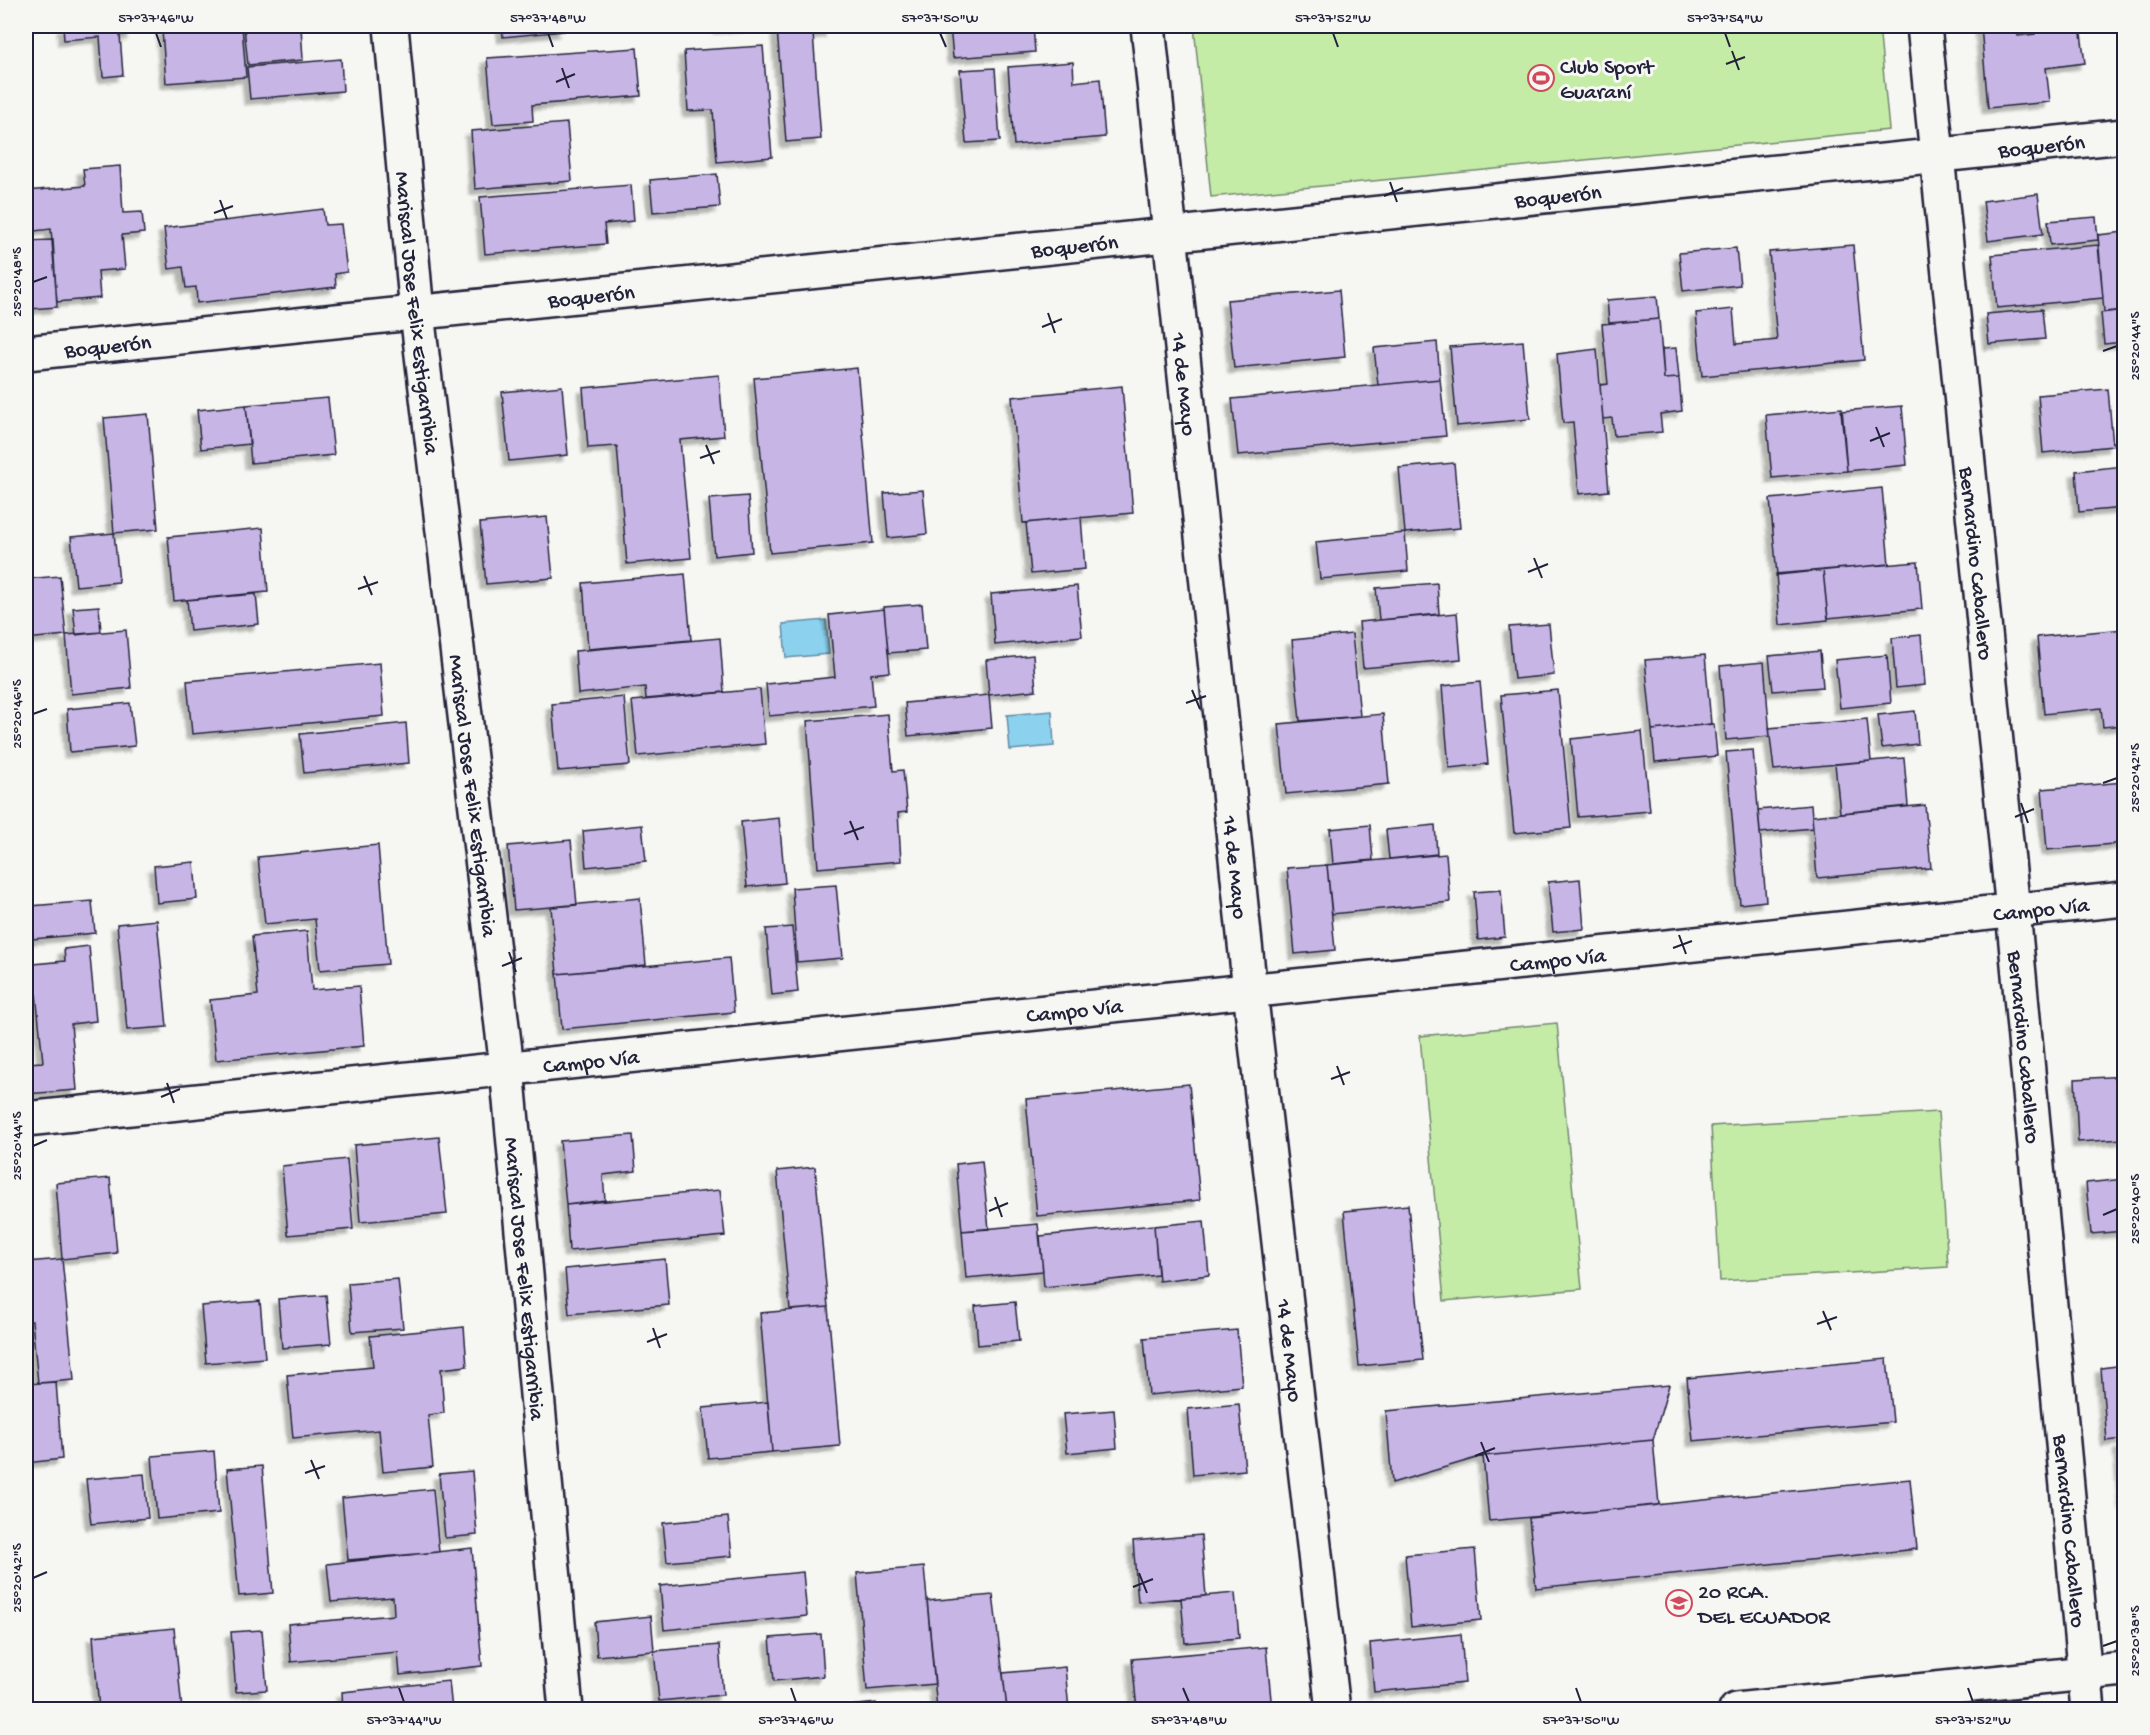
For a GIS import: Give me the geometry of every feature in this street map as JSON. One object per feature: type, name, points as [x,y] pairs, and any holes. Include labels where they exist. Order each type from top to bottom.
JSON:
[{"type":"street","name":"Mariscal Jose Felix Estigarribia","points":[[391,26],[417,313],[507,1068],[566,1710]]},
{"type":"street","name":"14 de Mayo","points":[[1148,26],[1250,991],[1333,1710]]},
{"type":"street","name":"Bernardino Caballero","points":[[1924,26],[2013,911],[2088,1710]]},
{"type":"street","name":"Boquerón","points":[[26,353],[2124,136]]},
{"type":"street","name":"Campo Vía","points":[[26,1119],[2124,899]]},
{"type":"street","points":[[1736,1710],[2124,1669]]},
{"type":"green space","name":"Club Sport Guaraní","points":[[1194,26],[1879,26],[1889,130],[1211,197]]},
{"type":"green space","points":[[1557,1023],[1582,1289],[1444,1301],[1420,1036]]},
{"type":"green space","points":[[1938,1112],[1948,1267],[1720,1281],[1711,1126]]},
{"type":"water","points":[[826,620],[829,654],[786,658],[783,624]]},
{"type":"water","points":[[1052,711],[1054,746],[1010,750],[1007,715]]},
{"type":"building","points":[[63,26],[131,26],[132,34],[120,35],[123,75],[103,77],[100,37],[64,40]]},
{"type":"building","points":[[242,26],[246,77],[166,83],[162,30]]},
{"type":"building","points":[[301,26],[303,60],[248,65],[244,27]]},
{"type":"building","points":[[502,26],[563,26],[564,31],[503,37]]},
{"type":"building","points":[[719,26],[750,26],[719,28]]},
{"type":"building","points":[[830,26],[830,32],[813,33],[821,139],[786,142],[777,29]]},
{"type":"building","points":[[950,26],[1033,26],[1035,52],[953,58]]},
{"type":"building","points":[[1981,26],[2017,26],[2018,36],[2035,34],[2034,26],[2080,26],[2085,63],[2046,68],[2050,102],[1988,108]]},
{"type":"building","points":[[763,46],[772,157],[717,162],[713,110],[688,111],[684,51]]},
{"type":"building","points":[[637,48],[641,96],[532,105],[533,121],[493,124],[487,58]]},
{"type":"building","points":[[341,59],[343,91],[250,99],[247,67]]},
{"type":"building","points":[[1073,62],[1074,82],[1100,79],[1105,137],[1014,145],[1008,67]]},
{"type":"building","points":[[995,68],[1000,141],[966,143],[960,70]]},
{"type":"building","points":[[567,123],[572,181],[475,189],[471,131]]},
{"type":"building","points":[[120,166],[123,213],[142,212],[144,233],[122,235],[125,269],[98,271],[100,298],[57,302],[51,229],[26,232],[26,191],[85,186],[83,169]]},
{"type":"building","points":[[717,174],[720,207],[653,212],[650,180]]},
{"type":"building","points":[[631,185],[634,221],[604,224],[606,244],[485,254],[480,197]]},
{"type":"building","points":[[2038,194],[2043,234],[1988,241],[1983,201]]},
{"type":"building","points":[[323,209],[325,225],[341,224],[347,272],[335,274],[336,287],[197,303],[196,287],[186,288],[183,267],[169,269],[164,228]]},
{"type":"building","points":[[2096,217],[2098,240],[2050,245],[2048,221]]},
{"type":"building","points":[[2124,232],[2124,310],[2104,312],[2098,235]]},
{"type":"building","points":[[53,240],[57,307],[30,309],[26,241]]},
{"type":"building","points":[[1853,245],[1864,360],[1702,376],[1696,313],[1733,309],[1736,344],[1777,340],[1769,252]]},
{"type":"building","points":[[2098,245],[2103,298],[1997,308],[1992,255]]},
{"type":"building","points":[[1736,248],[1740,285],[1683,291],[1679,253]]},
{"type":"building","points":[[1339,290],[1345,357],[1234,368],[1227,300]]},
{"type":"building","points":[[1657,296],[1659,319],[1609,323],[1607,300]]},
{"type":"building","points":[[2042,309],[2045,339],[1989,344],[1986,314]]},
{"type":"building","points":[[2124,310],[2124,342],[2104,344],[2101,313]]},
{"type":"building","points":[[1659,319],[1664,379],[1679,378],[1682,411],[1660,414],[1662,432],[1614,436],[1612,418],[1603,419],[1600,385],[1608,384],[1602,324]]},
{"type":"building","points":[[1523,341],[1530,419],[1457,426],[1450,347]]},
{"type":"building","points":[[1437,342],[1440,379],[1378,385],[1374,348]]},
{"type":"building","points":[[1676,348],[1679,378],[1664,379],[1662,349]]},
{"type":"building","points":[[1597,349],[1609,491],[1579,494],[1573,422],[1563,423],[1557,354]]},
{"type":"building","points":[[857,368],[873,543],[770,553],[754,378]]},
{"type":"building","points":[[719,375],[724,436],[680,440],[691,558],[627,564],[617,446],[588,448],[583,388]]},
{"type":"building","points":[[1440,379],[1446,436],[1238,455],[1232,399]]},
{"type":"building","points":[[562,386],[568,455],[509,461],[502,392]]},
{"type":"building","points":[[1122,386],[1133,513],[1023,523],[1012,397]]},
{"type":"building","points":[[2108,389],[2113,446],[2043,453],[2038,395]]},
{"type":"building","points":[[328,398],[334,455],[251,463],[246,405]]},
{"type":"building","points":[[246,405],[250,444],[201,449],[197,410]]},
{"type":"building","points":[[1902,406],[1907,465],[1847,471],[1841,411]]},
{"type":"building","points":[[1842,408],[1847,471],[1772,478],[1766,415]]},
{"type":"building","points":[[148,414],[158,529],[114,533],[104,418]]},
{"type":"building","points":[[1454,463],[1460,528],[1405,533],[1399,468]]},
{"type":"building","points":[[2124,466],[2124,508],[2079,512],[2076,471]]},
{"type":"building","points":[[1882,488],[1889,564],[1777,575],[1770,499]]},
{"type":"building","points":[[923,490],[927,534],[888,538],[884,493]]},
{"type":"building","points":[[748,496],[752,552],[714,556],[709,499]]},
{"type":"building","points":[[547,517],[553,578],[486,584],[480,523]]},
{"type":"building","points":[[1081,517],[1085,569],[1031,574],[1026,523]]},
{"type":"building","points":[[263,528],[268,592],[174,601],[168,537]]},
{"type":"building","points":[[114,533],[119,582],[76,586],[71,537]]},
{"type":"building","points":[[1405,533],[1408,571],[1320,579],[1316,542]]},
{"type":"building","points":[[1918,562],[1922,609],[1828,618],[1823,570]]},
{"type":"building","points":[[1823,570],[1828,620],[1780,625],[1776,574]]},
{"type":"building","points":[[685,574],[691,640],[588,649],[583,583]]},
{"type":"building","points":[[60,576],[66,635],[26,639],[26,579]]},
{"type":"building","points":[[1437,583],[1439,614],[1379,620],[1376,588]]},
{"type":"building","points":[[1077,586],[1082,636],[995,645],[991,594]]},
{"type":"building","points":[[256,594],[259,624],[190,631],[187,600]]},
{"type":"building","points":[[922,604],[926,650],[888,653],[884,607]]},
{"type":"building","points":[[99,606],[101,632],[76,635],[73,608]]},
{"type":"building","points":[[884,609],[890,672],[871,674],[874,706],[769,716],[766,684],[835,677],[829,615]]},
{"type":"building","points":[[1457,613],[1461,659],[1363,668],[1359,622]]},
{"type":"building","points":[[1549,624],[1554,675],[1514,679],[1509,627]]},
{"type":"building","points":[[2124,629],[2124,725],[2103,727],[2101,708],[2044,714],[2037,637]]},
{"type":"building","points":[[126,630],[131,688],[71,694],[66,635]]},
{"type":"building","points":[[1352,634],[1360,716],[1300,721],[1292,640]]},
{"type":"building","points":[[1921,635],[1925,685],[1896,688],[1892,638]]},
{"type":"building","points":[[720,638],[724,692],[646,699],[645,687],[578,694],[575,651]]},
{"type":"building","points":[[1820,651],[1823,687],[1773,691],[1769,656]]},
{"type":"building","points":[[1033,655],[1036,690],[989,695],[986,660]]},
{"type":"building","points":[[1705,655],[1711,724],[1652,730],[1645,660]]},
{"type":"building","points":[[1887,655],[1891,703],[1840,708],[1835,660]]},
{"type":"building","points":[[1764,662],[1770,736],[1726,740],[1720,666]]},
{"type":"building","points":[[380,663],[384,716],[192,734],[187,681]]},
{"type":"building","points":[[1480,682],[1488,764],[1449,768],[1442,686]]},
{"type":"building","points":[[760,689],[765,744],[638,756],[632,701]]},
{"type":"building","points":[[1558,690],[1571,828],[1514,833],[1501,695]]},
{"type":"building","points":[[989,695],[992,728],[908,736],[905,703]]},
{"type":"building","points":[[624,697],[630,765],[558,771],[552,704]]},
{"type":"building","points":[[130,703],[135,746],[70,752],[67,709]]},
{"type":"building","points":[[1915,711],[1918,744],[1882,748],[1878,715]]},
{"type":"building","points":[[888,714],[893,771],[903,770],[907,812],[898,813],[901,861],[818,868],[807,721]]},
{"type":"building","points":[[1383,714],[1389,784],[1286,794],[1279,724]]},
{"type":"building","points":[[1867,719],[1871,761],[1774,770],[1769,728]]},
{"type":"building","points":[[406,723],[409,763],[304,773],[300,734]]},
{"type":"building","points":[[1714,724],[1717,756],[1655,762],[1652,730]]},
{"type":"building","points":[[1642,731],[1650,811],[1578,817],[1571,739]]},
{"type":"building","points":[[1753,750],[1766,901],[1740,904],[1726,752]]},
{"type":"building","points":[[1904,758],[1908,806],[1840,813],[1835,764]]},
{"type":"building","points":[[2124,782],[2124,843],[2047,850],[2042,789]]},
{"type":"building","points":[[1811,805],[1813,828],[1760,833],[1758,810]]},
{"type":"building","points":[[1925,805],[1931,868],[1817,878],[1812,816]]},
{"type":"building","points":[[779,818],[785,883],[747,887],[741,822]]},
{"type":"building","points":[[642,825],[646,861],[586,867],[583,831]]},
{"type":"building","points":[[1370,825],[1373,860],[1333,864],[1330,829]]},
{"type":"building","points":[[1435,825],[1437,854],[1389,859],[1386,830]]},
{"type":"building","points":[[571,840],[577,905],[514,910],[508,846]]},
{"type":"building","points":[[378,845],[388,964],[320,970],[315,919],[265,924],[258,857]]},
{"type":"building","points":[[1446,854],[1450,902],[1332,914],[1327,865]]},
{"type":"building","points":[[194,862],[197,899],[157,903],[154,866]]},
{"type":"building","points":[[1327,865],[1335,950],[1295,954],[1287,868]]},
{"type":"building","points":[[1580,879],[1584,929],[1553,932],[1548,882]]},
{"type":"building","points":[[836,885],[843,958],[797,962],[792,888]]},
{"type":"building","points":[[1501,890],[1505,937],[1478,940],[1474,892]]},
{"type":"building","points":[[640,898],[646,965],[557,974],[551,907]]},
{"type":"building","points":[[26,900],[28,900],[32,944],[26,945]]},
{"type":"building","points":[[92,901],[95,933],[33,939],[30,906]]},
{"type":"building","points":[[157,920],[167,1027],[127,1030],[117,924]]},
{"type":"building","points":[[792,927],[798,992],[772,995],[766,929]]},
{"type":"building","points":[[307,931],[312,990],[359,986],[364,1046],[216,1060],[210,1000],[258,995],[252,936]]},
{"type":"building","points":[[89,946],[96,1021],[71,1024],[77,1090],[26,1094],[26,1063],[43,1062],[33,964],[65,961],[64,949]]},
{"type":"building","points":[[729,958],[734,1012],[562,1029],[557,974]]},
{"type":"building","points":[[2124,1076],[2124,1139],[2078,1142],[2075,1079]]},
{"type":"building","points":[[1189,1084],[1200,1200],[1037,1216],[1026,1099]]},
{"type":"building","points":[[633,1135],[636,1171],[603,1175],[605,1200],[566,1205],[560,1141]]},
{"type":"building","points":[[439,1137],[447,1214],[360,1222],[354,1145]]},
{"type":"building","points":[[347,1159],[353,1229],[288,1235],[282,1166]]},
{"type":"building","points":[[982,1161],[989,1229],[962,1231],[956,1164]]},
{"type":"building","points":[[815,1167],[828,1307],[790,1310],[777,1171]]},
{"type":"building","points":[[110,1178],[117,1253],[62,1259],[56,1183]]},
{"type":"building","points":[[2124,1179],[2124,1231],[2091,1234],[2086,1183]]},
{"type":"building","points":[[720,1190],[725,1236],[569,1251],[566,1205]]},
{"type":"building","points":[[1408,1205],[1423,1360],[1359,1366],[1344,1211]]},
{"type":"building","points":[[1204,1221],[1209,1275],[1159,1281],[1154,1226]]},
{"type":"building","points":[[1038,1224],[1043,1271],[966,1278],[962,1231]]},
{"type":"building","points":[[1154,1225],[1158,1275],[1044,1287],[1040,1236]]},
{"type":"building","points":[[62,1259],[74,1380],[38,1383],[32,1321],[26,1321],[26,1262]]},
{"type":"building","points":[[665,1259],[669,1305],[569,1314],[565,1269]]},
{"type":"building","points":[[398,1279],[403,1328],[352,1332],[348,1283]]},
{"type":"building","points":[[326,1295],[331,1344],[282,1348],[278,1299]]},
{"type":"building","points":[[260,1301],[265,1358],[206,1363],[201,1306]]},
{"type":"building","points":[[1015,1302],[1019,1341],[978,1345],[975,1306]]},
{"type":"building","points":[[828,1307],[840,1446],[772,1452],[760,1313]]},
{"type":"building","points":[[464,1327],[467,1366],[441,1369],[444,1413],[428,1415],[433,1467],[383,1472],[379,1430],[293,1438],[287,1375],[373,1367],[370,1336]]},
{"type":"building","points":[[1237,1330],[1242,1386],[1149,1395],[1144,1338]]},
{"type":"building","points":[[1887,1359],[1893,1422],[1693,1441],[1687,1378]]},
{"type":"building","points":[[2124,1365],[2124,1439],[2107,1441],[2101,1368]]},
{"type":"building","points":[[56,1382],[62,1459],[26,1463],[26,1384]]},
{"type":"building","points":[[1669,1385],[1653,1440],[1483,1456],[1392,1483],[1386,1411]]},
{"type":"building","points":[[768,1402],[772,1452],[708,1458],[703,1408]]},
{"type":"building","points":[[1239,1404],[1245,1470],[1193,1475],[1188,1409]]},
{"type":"building","points":[[1114,1410],[1117,1448],[1067,1453],[1063,1414]]},
{"type":"building","points":[[1653,1440],[1659,1505],[1489,1521],[1483,1456]]},
{"type":"building","points":[[2124,1444],[2124,1504],[2119,1445]]},
{"type":"building","points":[[214,1451],[219,1513],[157,1519],[152,1456]]},
{"type":"building","points":[[262,1466],[273,1593],[239,1596],[227,1469]]},
{"type":"building","points":[[472,1471],[477,1535],[445,1538],[439,1474]]},
{"type":"building","points":[[144,1474],[148,1518],[91,1524],[86,1479]]},
{"type":"building","points":[[1910,1479],[1917,1549],[1536,1588],[1529,1518]]},
{"type":"building","points":[[433,1489],[439,1552],[348,1560],[342,1498]]},
{"type":"building","points":[[728,1517],[732,1556],[667,1562],[663,1523]]},
{"type":"building","points":[[1201,1535],[1206,1596],[1138,1602],[1133,1541]]},
{"type":"building","points":[[472,1548],[482,1666],[400,1675],[398,1652],[291,1662],[288,1624],[394,1615],[393,1597],[331,1602],[327,1564]]},
{"type":"building","points":[[1475,1549],[1481,1620],[1411,1627],[1405,1555]]},
{"type":"building","points":[[924,1567],[935,1684],[867,1690],[857,1573]]},
{"type":"building","points":[[803,1572],[807,1616],[664,1630],[660,1586]]},
{"type":"building","points":[[1235,1593],[1239,1638],[1185,1643],[1181,1598]]},
{"type":"building","points":[[993,1595],[1007,1708],[937,1710],[927,1601]]},
{"type":"building","points":[[651,1616],[654,1651],[597,1656],[594,1622]]},
{"type":"building","points":[[174,1628],[182,1710],[99,1710],[93,1636]]},
{"type":"building","points":[[262,1630],[267,1690],[236,1692],[231,1632]]},
{"type":"building","points":[[821,1634],[824,1676],[774,1681],[770,1638]]},
{"type":"building","points":[[1461,1634],[1465,1683],[1374,1692],[1370,1643]]},
{"type":"building","points":[[719,1645],[723,1695],[659,1701],[654,1651]]},
{"type":"building","points":[[1266,1647],[1272,1710],[1137,1710],[1132,1659]]},
{"type":"building","points":[[1065,1667],[1069,1710],[1007,1710],[1003,1673]]},
{"type":"building","points":[[449,1681],[452,1710],[343,1710],[342,1692]]},
{"type":"building","points":[[876,1703],[876,1710],[832,1710],[832,1708]]},
{"type":"place","name":"Club Sport Guaraní","points":[[1541,78]]},
{"type":"place","name":"20 RCA. DEL ECUADOR","points":[[1679,1603]]}]
